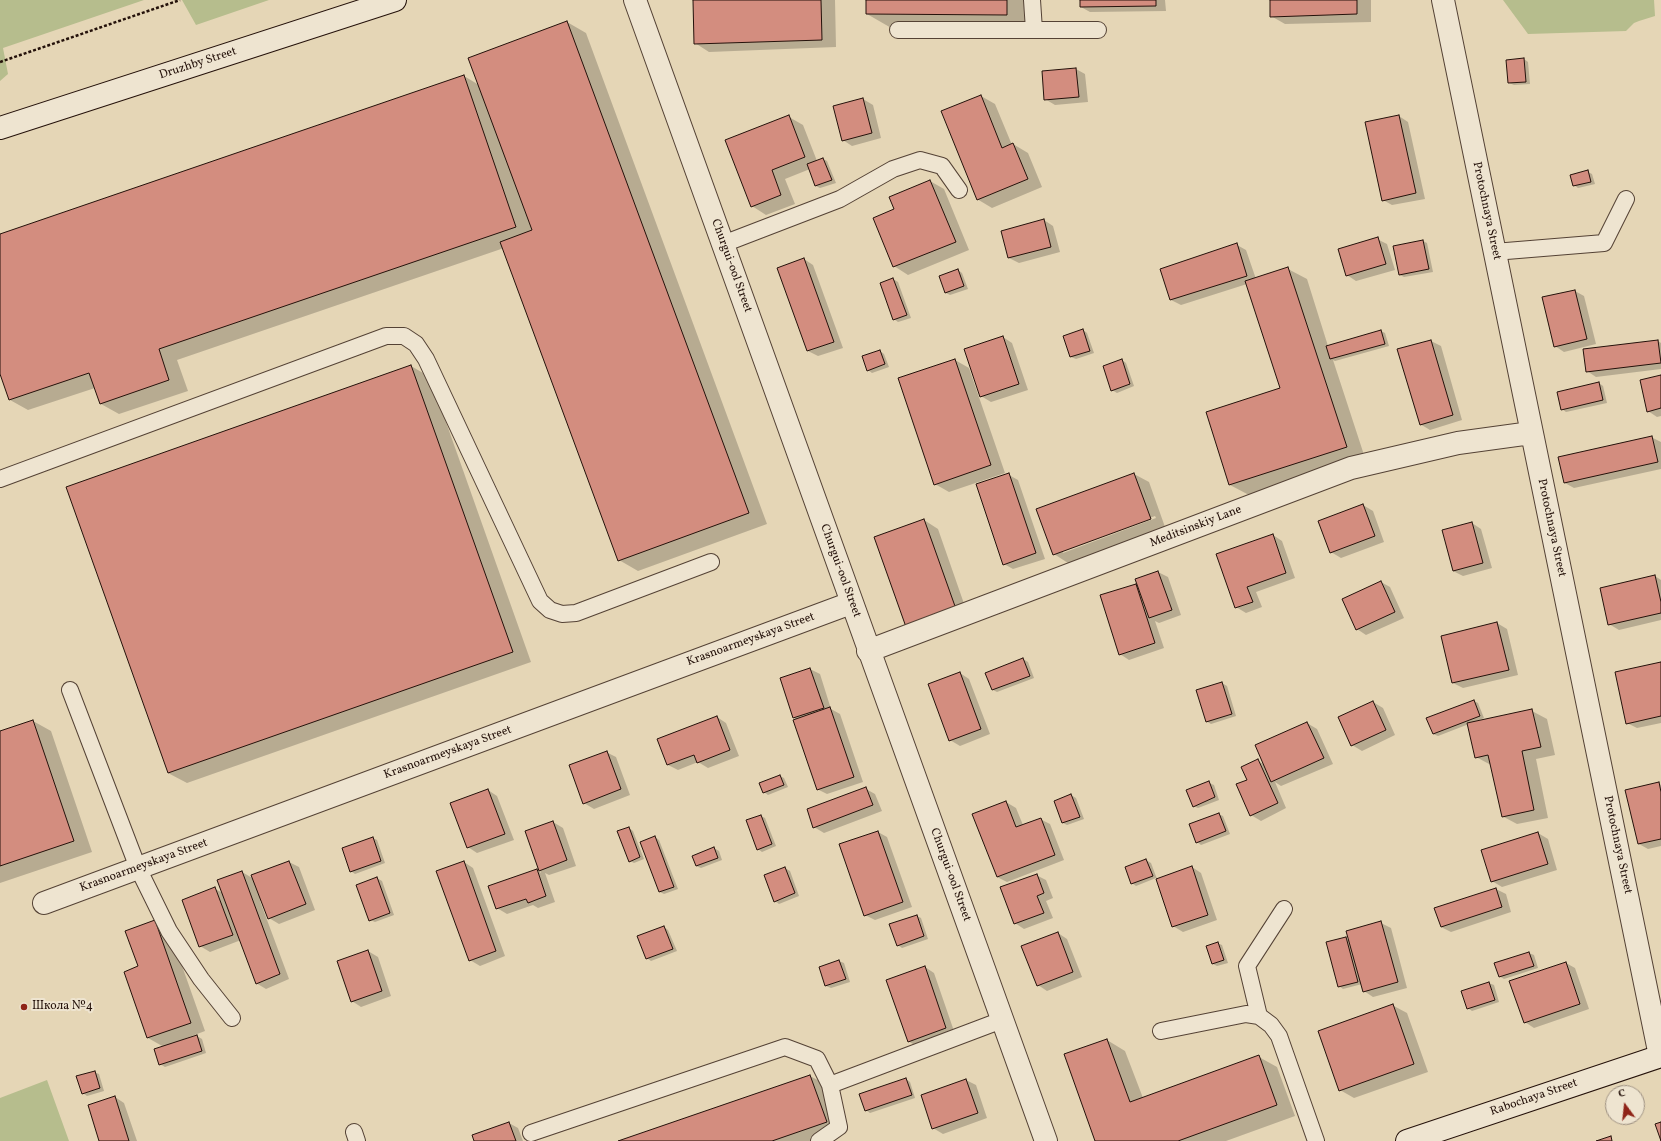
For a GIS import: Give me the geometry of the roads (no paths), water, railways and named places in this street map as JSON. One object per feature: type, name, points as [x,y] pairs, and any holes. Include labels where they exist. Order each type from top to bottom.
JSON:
[{"type":"street","name":"Druzhby Street","points":[[0,128],[395,0]]},
{"type":"street","name":"Churgui-ool Street","points":[[635,0],[868,651],[1046,1141]]},
{"type":"street","name":"Protochnaya Street","points":[[1443,0],[1531,433],[1661,1056]]},
{"type":"street","name":"Meditsinskiy Lane","points":[[868,651],[1351,468],[1458,443],[1531,433]]},
{"type":"street","name":"Krasnoarmeyskaya Street","points":[[44,903],[851,603]]},
{"type":"street","name":"Rabochaya Street","points":[[1407,1141],[1661,1056]]},
{"type":"lane","points":[[1032,0],[1034,30]]},
{"type":"lane","points":[[898,30],[1098,30]]},
{"type":"lane","points":[[723,244],[840,199],[893,169],[920,160],[942,166],[959,190]]},
{"type":"lane","points":[[1494,252],[1604,243],[1626,199]]},
{"type":"lane","points":[[0,479],[386,336],[404,336],[416,344],[426,360],[540,601],[550,610],[562,614],[576,613],[711,562]]},
{"type":"lane","points":[[70,690],[138,868],[168,931],[201,979],[232,1018]]},
{"type":"lane","points":[[1259,1016],[1247,966],[1284,910]]},
{"type":"lane","points":[[1161,1031],[1246,1014],[1259,1016],[1271,1025],[1279,1036],[1316,1141]]},
{"type":"lane","points":[[830,1085],[1002,1020]]},
{"type":"lane","points":[[531,1133],[785,1047],[817,1059],[830,1085],[840,1127],[819,1141]]},
{"type":"place","name":"Школа №4","points":[[24,1007]]}]
